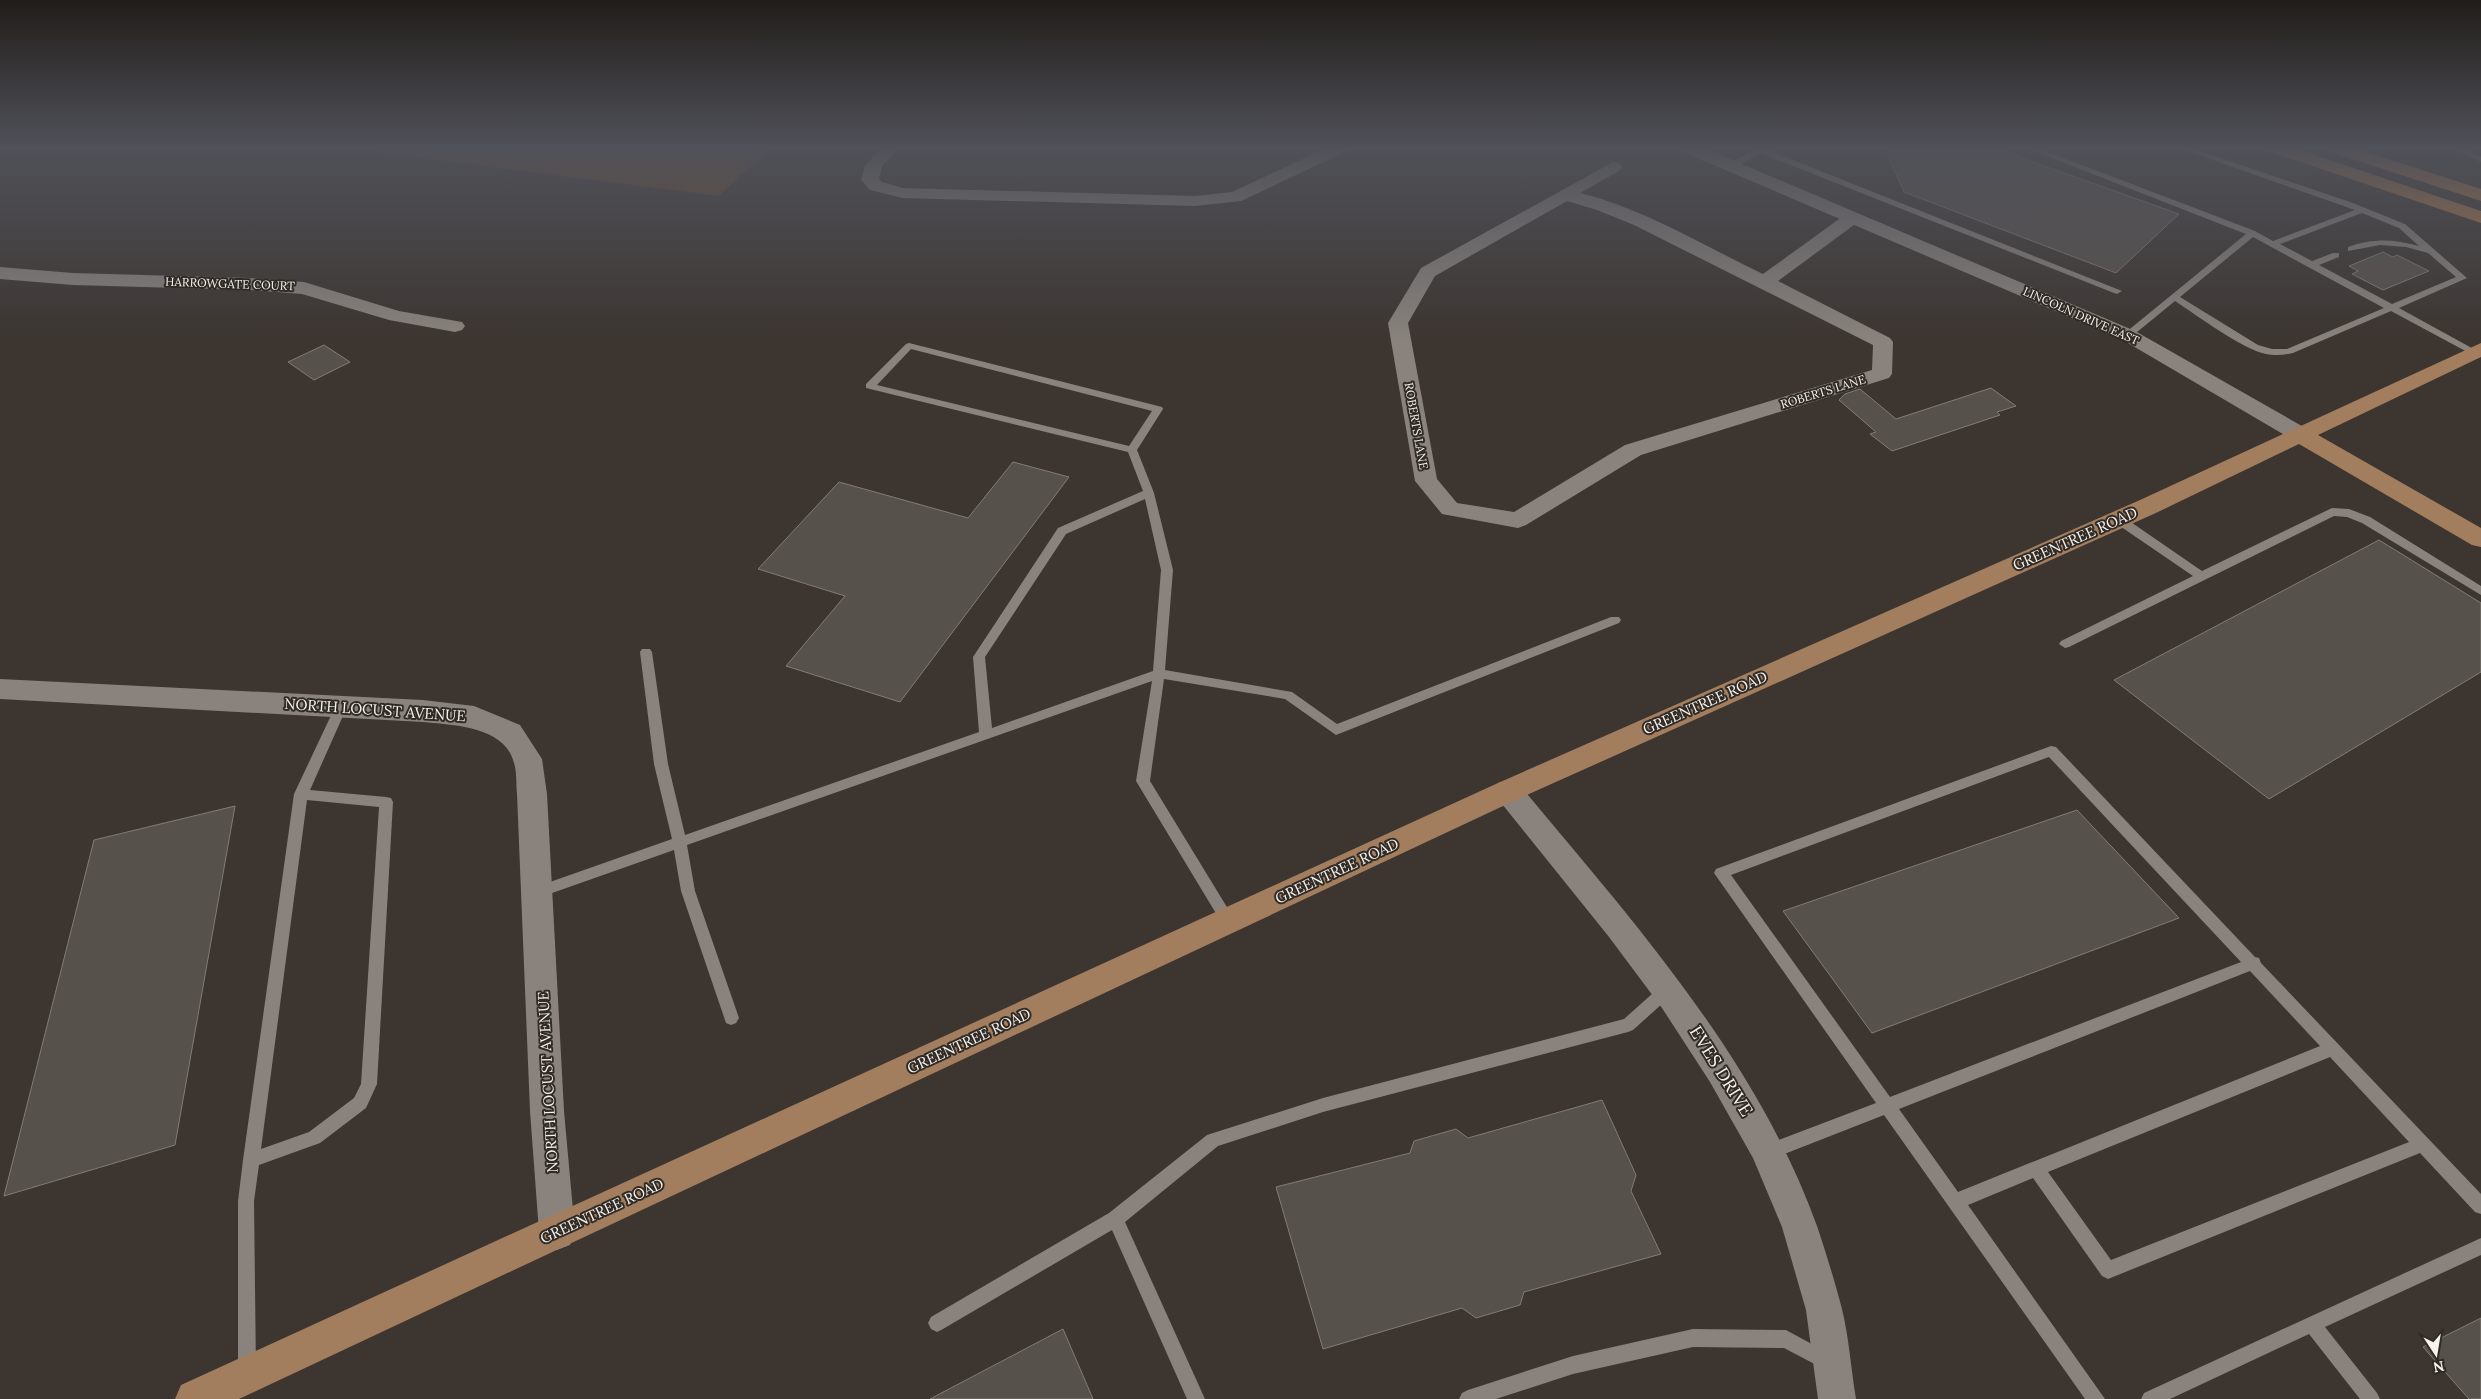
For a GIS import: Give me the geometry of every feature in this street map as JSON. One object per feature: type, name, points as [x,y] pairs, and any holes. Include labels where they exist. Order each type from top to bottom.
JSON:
[{"type":"highway","points":[[2467,212],[2481,217]]},
{"type":"main road","name":"GREENTREE ROAD","points":[[195,1399],[1508,791],[2118,519],[2477,351]]},
{"type":"main road","name":"LINCOLN DRIVE EAST","points":[[2301,435],[2481,539]]},
{"type":"street","name":"ROBERTS LANE","points":[[1534,212],[1428,272],[1398,323],[1426,481],[1450,509],[1518,520],[1633,450],[1882,374],[1883,342],[1766,282],[1619,212]]},
{"type":"street","name":"LINCOLN DRIVE EAST","points":[[1839,212],[2128,335],[2301,435]]},
{"type":"street","points":[[1766,282],[1852,218]]},
{"type":"street","name":"HARROWGATE COURT","points":[[0,273],[73,279],[250,284],[304,288],[396,316],[455,326]]},
{"type":"street","name":"NORTH LOCUST AVENUE","points":[[0,689],[423,711],[474,717],[510,733],[528,759],[538,892],[548,1111],[557,1232]]},
{"type":"street","name":"EVES DRIVE","points":[[1508,791],[1634,944],[1668,990],[1739,1096],[1769,1152],[1797,1217],[1820,1290],[1835,1366],[1837,1399]]},
{"type":"lane","points":[[1918,212],[2117,291]]},
{"type":"lane","points":[[2198,212],[2252,233],[2391,308],[2477,351]]},
{"type":"lane","points":[[2273,244],[2356,212]]},
{"type":"lane","points":[[2176,298],[2255,347],[2274,353],[2290,351],[2462,278],[2402,226],[2368,212]]},
{"type":"lane","points":[[2128,335],[2176,298],[2252,233]]},
{"type":"lane","points":[[2351,249],[2369,242],[2384,241],[2409,245],[2434,254]]},
{"type":"lane","points":[[2312,264],[2336,255]]},
{"type":"lane","points":[[909,346],[1158,409],[1132,450],[870,386],[909,346]]},
{"type":"lane","points":[[1132,450],[1149,493],[1167,570],[1159,674],[1144,781],[1228,921]]},
{"type":"lane","points":[[986,734],[979,657],[1062,531],[1149,493]]},
{"type":"lane","points":[[2065,644],[2326,513],[2342,512],[2359,517],[2481,591]]},
{"type":"lane","points":[[2118,519],[2201,576]]},
{"type":"lane","points":[[538,892],[1159,674],[1288,695],[1336,730],[1615,620]]},
{"type":"lane","points":[[646,652],[661,764],[680,842],[688,891],[731,1018]]},
{"type":"lane","points":[[246,1375],[246,1201],[301,794],[341,707]]},
{"type":"lane","points":[[2096,1399],[1721,873],[2051,751],[2481,1206]]},
{"type":"lane","points":[[251,1160],[314,1138],[360,1103],[369,1084],[386,802],[301,794]]},
{"type":"lane","points":[[1769,1152],[2254,964]]},
{"type":"lane","points":[[937,1323],[1115,1219],[1213,1140],[1323,1106],[1628,1025],[1668,990]]},
{"type":"lane","points":[[1955,1202],[2333,1048]]},
{"type":"lane","points":[[2036,1169],[2108,1270],[2423,1144]]},
{"type":"lane","points":[[1115,1219],[1196,1399]]},
{"type":"lane","points":[[2150,1399],[2481,1246]]},
{"type":"lane","points":[[2312,1324],[2371,1399]]},
{"type":"lane","points":[[1468,1399],[1573,1364],[1693,1338],[1786,1339],[1835,1366]]},
{"type":"building","points":[[1957,212],[2174,212],[2179,214],[2116,273]]},
{"type":"building","points":[[2383,252],[2393,257],[2397,255],[2429,271],[2383,290],[2352,274],[2358,271],[2349,266]]},
{"type":"building","points":[[324,345],[350,362],[314,380],[288,362]]},
{"type":"building","points":[[1991,388],[2016,406],[1997,412],[2000,415],[1892,451],[1870,434],[1876,432],[1839,400],[1845,394],[1860,389],[1896,419]]},
{"type":"building","points":[[1013,462],[1069,477],[900,702],[786,666],[845,596],[758,569],[839,482],[968,518]]},
{"type":"building","points":[[2379,540],[2481,603],[2481,672],[2269,799],[2114,680]]},
{"type":"building","points":[[235,806],[175,1145],[4,1196],[94,840]]},
{"type":"building","points":[[2077,810],[2179,918],[1872,1033],[1783,911]]},
{"type":"building","points":[[1602,1100],[1636,1175],[1631,1191],[1661,1254],[1524,1292],[1520,1305],[1476,1318],[1462,1308],[1323,1349],[1276,1187],[1410,1153],[1414,1141],[1456,1129],[1468,1138]]},
{"type":"building","points":[[2481,1318],[2481,1399],[2469,1399],[2423,1347]]},
{"type":"building","points":[[1063,1329],[1093,1399],[930,1399]]}]
